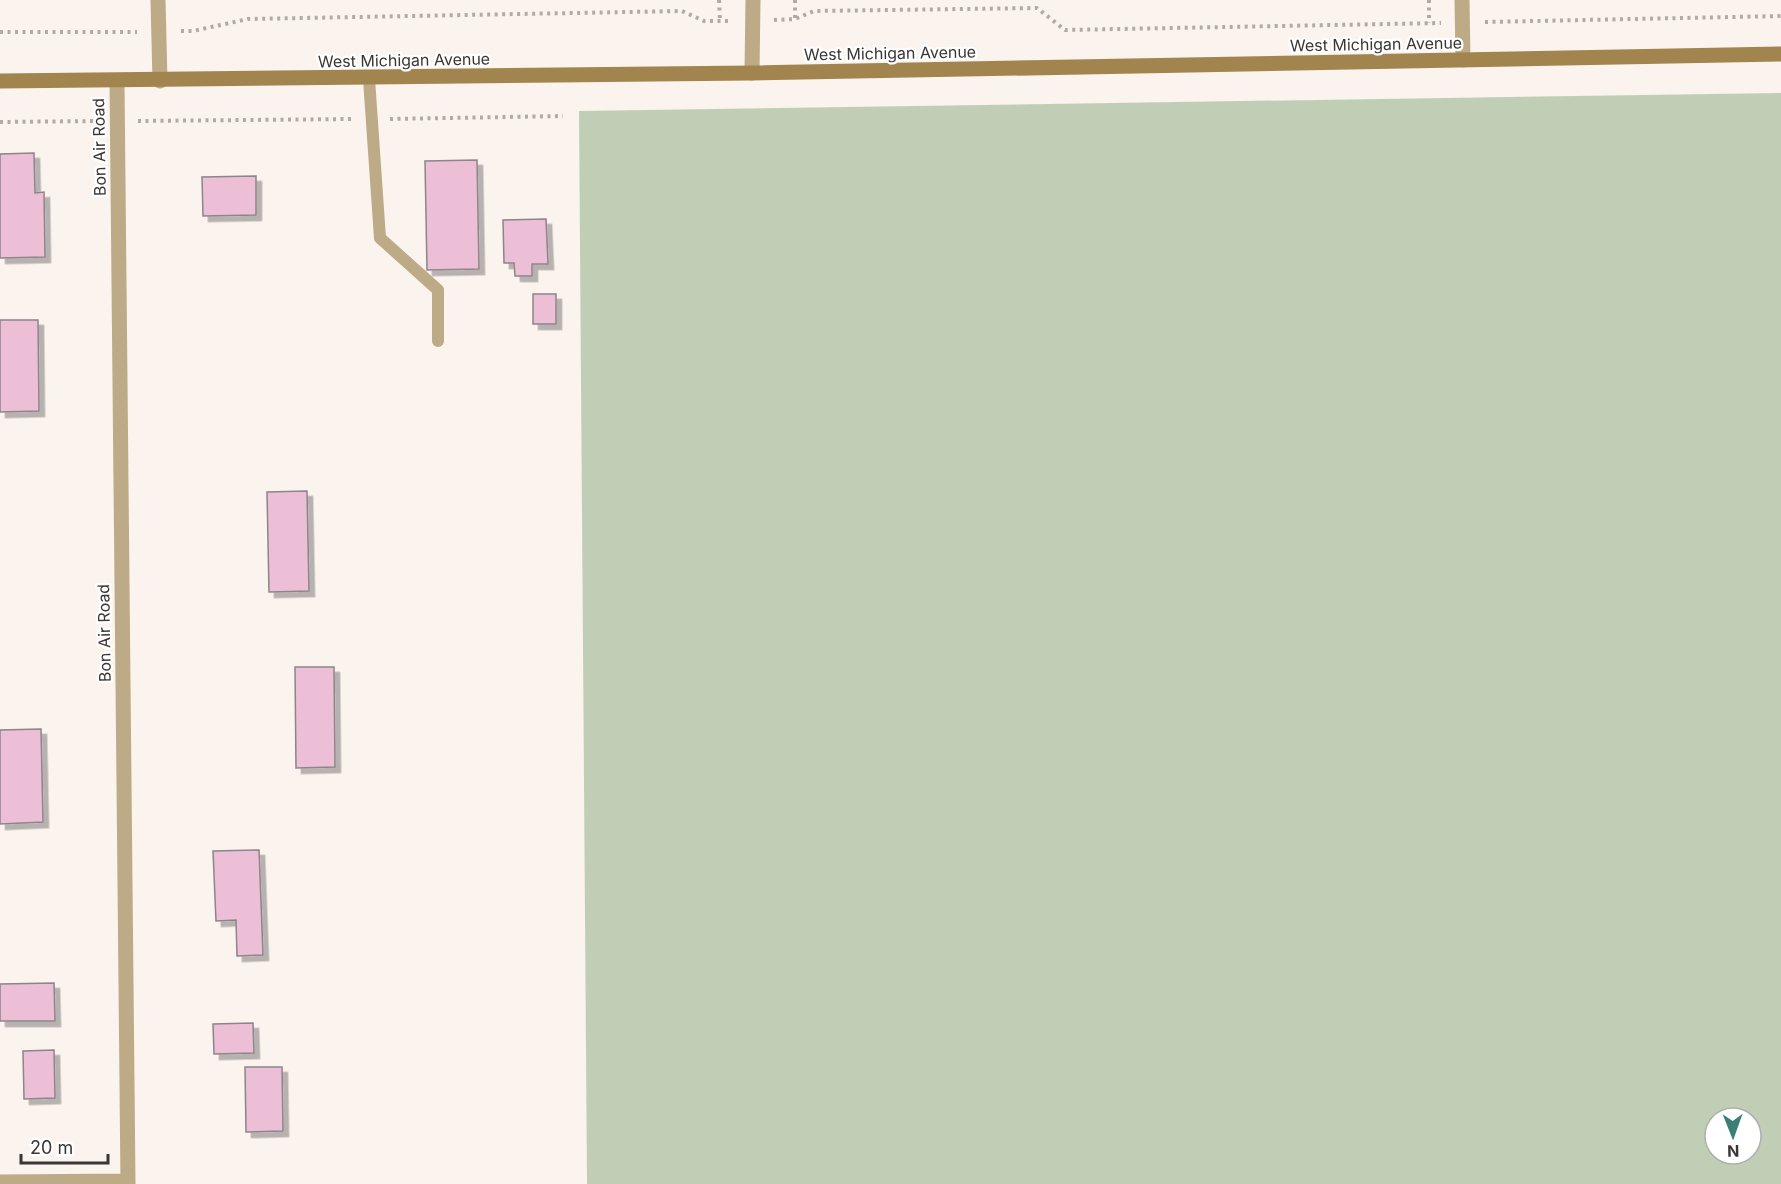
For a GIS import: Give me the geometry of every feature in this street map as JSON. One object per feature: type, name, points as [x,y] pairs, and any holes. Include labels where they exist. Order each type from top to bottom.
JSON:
[{"type":"street","points":[[158,0],[160,81]]},
{"type":"street","points":[[752,73],[753,0]]},
{"type":"street","points":[[1462,0],[1463,60]]},
{"type":"street","name":"West Michigan Avenue","points":[[0,81],[369,79],[1781,54]]},
{"type":"street","name":"Bon Air Road","points":[[117,82],[128,1183]]},
{"type":"street","points":[[0,1182],[128,1183]]},
{"type":"lane","points":[[369,79],[380,238],[438,290],[438,341]]},
{"type":"path","points":[[719,0],[720,21]]},
{"type":"path","points":[[795,0],[795,19]]},
{"type":"path","points":[[1429,0],[1429,23]]},
{"type":"path","points":[[0,32],[193,31],[248,19],[682,11],[704,21],[753,21],[795,19],[814,11],[1037,8],[1065,30],[1781,16]]},
{"type":"path","points":[[0,122],[563,117]]},
{"type":"green space","points":[[1781,93],[1781,1184],[587,1184],[579,111]]},
{"type":"building","points":[[34,153],[35,193],[44,192],[45,257],[0,258],[0,154]]},
{"type":"building","points":[[477,160],[479,269],[427,270],[425,161]]},
{"type":"building","points":[[256,176],[256,215],[203,216],[202,177]]},
{"type":"building","points":[[546,219],[548,264],[532,264],[532,276],[515,276],[514,263],[504,263],[503,220]]},
{"type":"building","points":[[533,294],[556,294],[556,324],[533,324]]},
{"type":"building","points":[[0,320],[38,320],[39,411],[0,412]]},
{"type":"building","points":[[307,491],[309,591],[269,592],[267,492]]},
{"type":"building","points":[[295,667],[334,667],[335,767],[296,768]]},
{"type":"building","points":[[41,729],[43,822],[0,824],[0,730]]},
{"type":"building","points":[[259,850],[263,955],[237,956],[236,920],[216,921],[213,851]]},
{"type":"building","points":[[54,983],[55,1021],[0,1021],[0,984]]},
{"type":"building","points":[[253,1023],[254,1053],[214,1054],[213,1024]]},
{"type":"building","points":[[54,1050],[55,1098],[24,1099],[23,1051]]},
{"type":"building","points":[[245,1067],[282,1067],[283,1131],[246,1132]]}]
